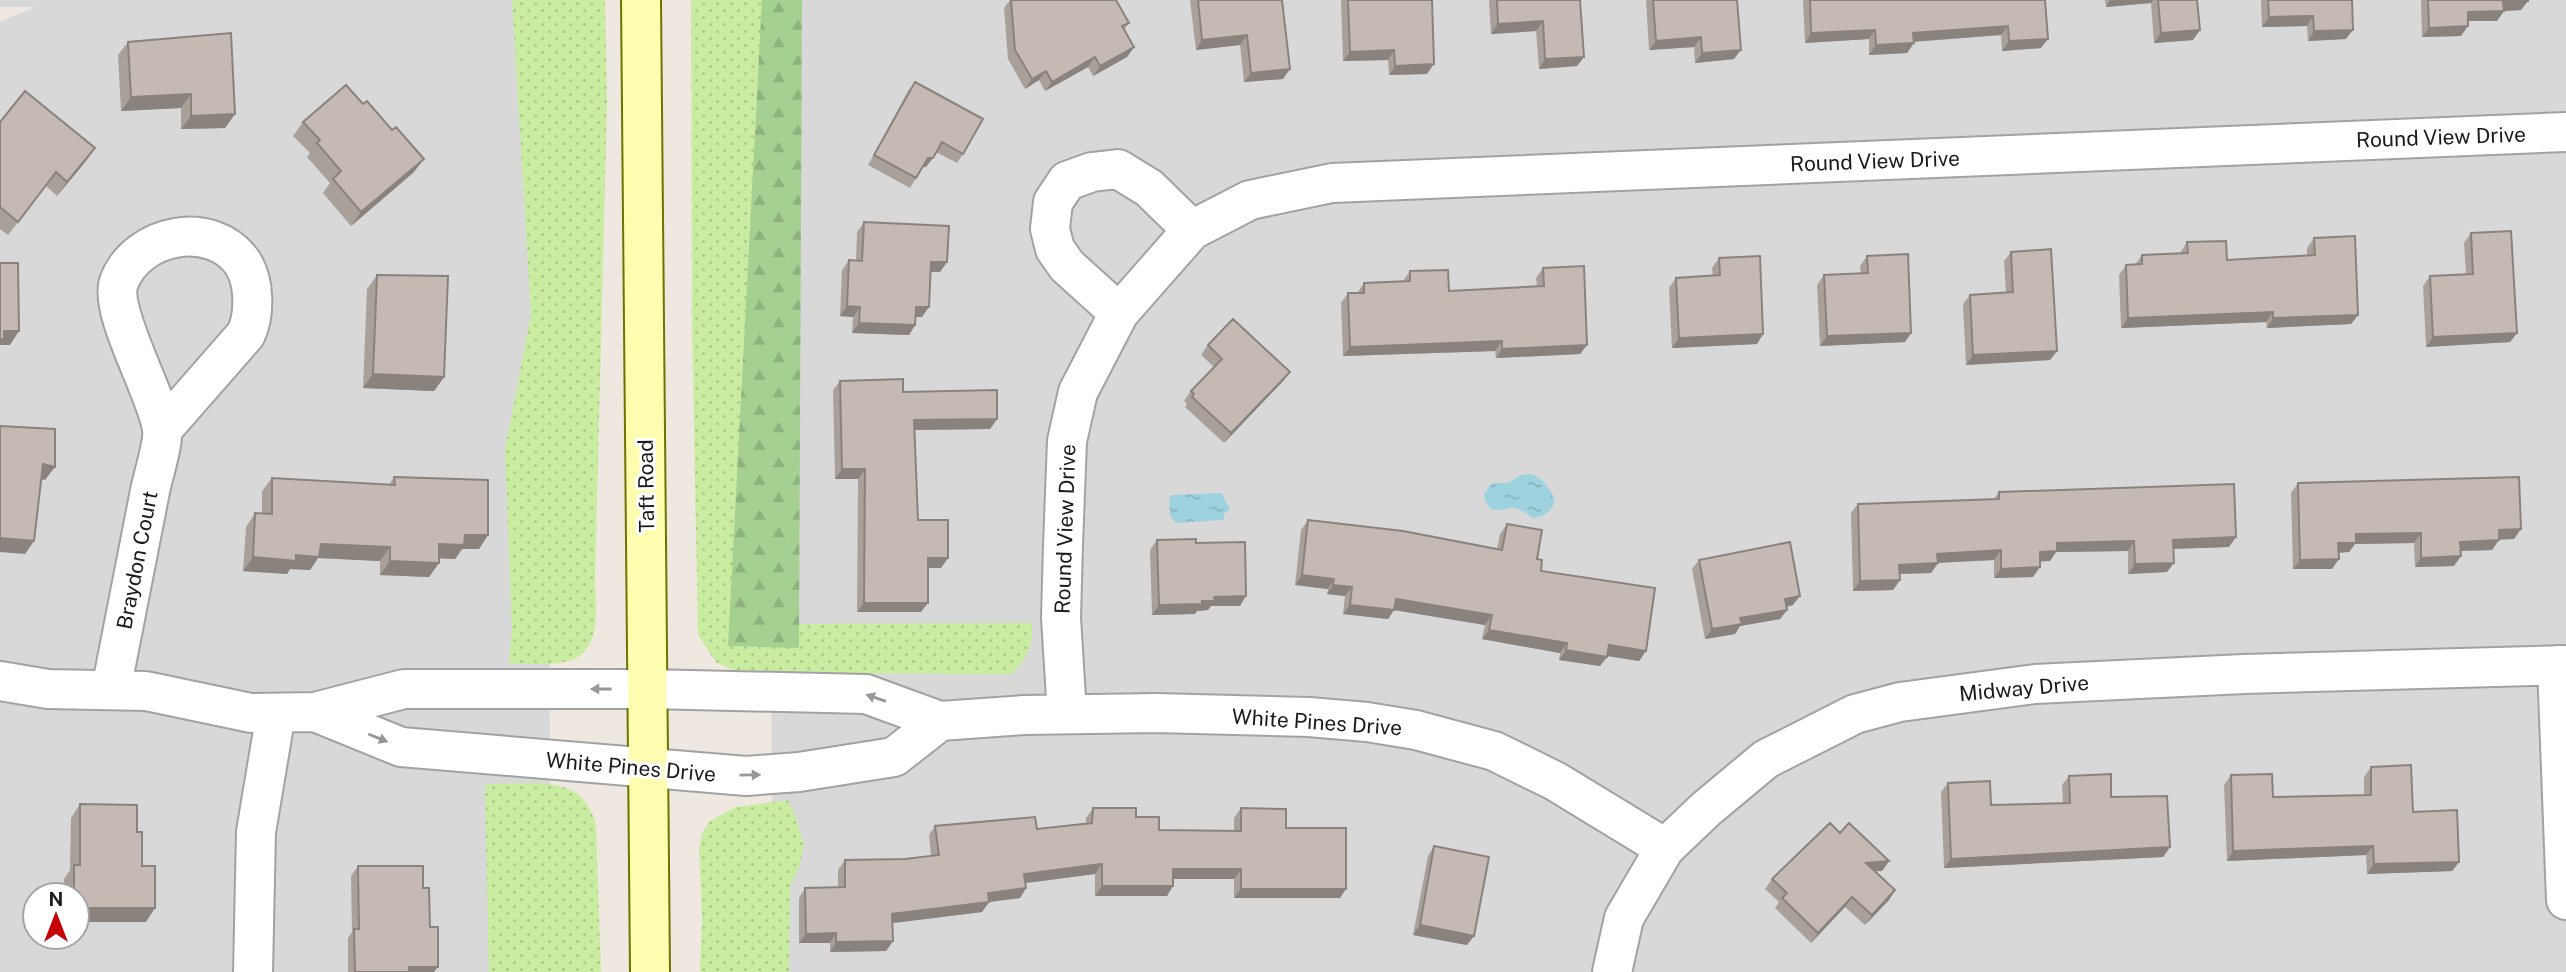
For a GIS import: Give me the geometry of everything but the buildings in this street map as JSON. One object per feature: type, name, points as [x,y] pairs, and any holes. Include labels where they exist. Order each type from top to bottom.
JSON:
[{"type":"street","name":"Taft Road","points":[[641,0],[650,972]]},
{"type":"street","name":"Round View Drive","points":[[1067,714],[1061,618],[1067,441],[1078,392],[1119,313],[1192,230],[1250,200],[1332,183],[2566,132]]},
{"type":"street","points":[[1119,313],[1067,266],[1055,249],[1051,229],[1053,202],[1067,181],[1092,172],[1118,169],[1149,188],[1192,230]]},
{"type":"street","name":"Braydon Court","points":[[111,690],[162,430],[146,376],[121,313],[117,297],[119,282],[134,260],[160,241],[184,236],[207,239],[233,253],[246,269],[252,300],[251,324],[246,334],[162,430]]},
{"type":"street","points":[[2562,665],[2566,900]]},
{"type":"street","name":"Midway Drive","points":[[1612,972],[1624,918],[1665,848],[1706,809],[1766,759],[1855,714],[1900,702],[2035,684],[2244,674],[2562,665]]},
{"type":"street","name":"White Pines Drive","points":[[0,681],[48,689],[146,691],[251,713],[315,712],[404,689],[648,690],[866,694],[940,721],[1067,714],[1156,713],[1308,717],[1367,722],[1416,730],[1494,751],[1555,781],[1665,848]]},
{"type":"street","name":"White Pines Drive","points":[[315,712],[401,747],[746,776],[799,772],[894,757],[940,721]]},
{"type":"street","points":[[253,972],[256,832],[276,713]]},
{"type":"shaded area","points":[[0,0],[549,0],[550,972],[0,972],[0,22],[35,7],[0,7]]},
{"type":"shaded area","points":[[764,0],[2566,0],[2566,972],[774,972]]},
{"type":"green space","points":[[512,0],[605,0],[607,102],[596,617],[591,641],[585,650],[577,658],[551,664],[509,664],[512,628],[505,450],[531,314]]},
{"type":"green space","points":[[691,0],[762,0],[799,647],[799,624],[1032,623],[1032,639],[1028,652],[1011,674],[738,673],[716,662],[698,635],[692,322]]},
{"type":"green space","points":[[762,0],[802,0],[799,648],[728,646]]},
{"type":"green space","points":[[540,783],[576,793],[588,805],[596,825],[601,972],[489,972],[485,784]]},
{"type":"green space","points":[[788,800],[804,845],[799,868],[790,886],[789,972],[700,972],[702,913],[699,849],[702,834],[709,822],[735,807]]},
{"type":"water","points":[[1531,474],[1546,484],[1555,501],[1544,515],[1533,518],[1514,508],[1491,509],[1485,501],[1484,494],[1492,483],[1508,483],[1521,475]]},
{"type":"water","points":[[1222,493],[1230,510],[1224,513],[1224,520],[1176,523],[1170,516],[1169,499],[1172,495]]}]
